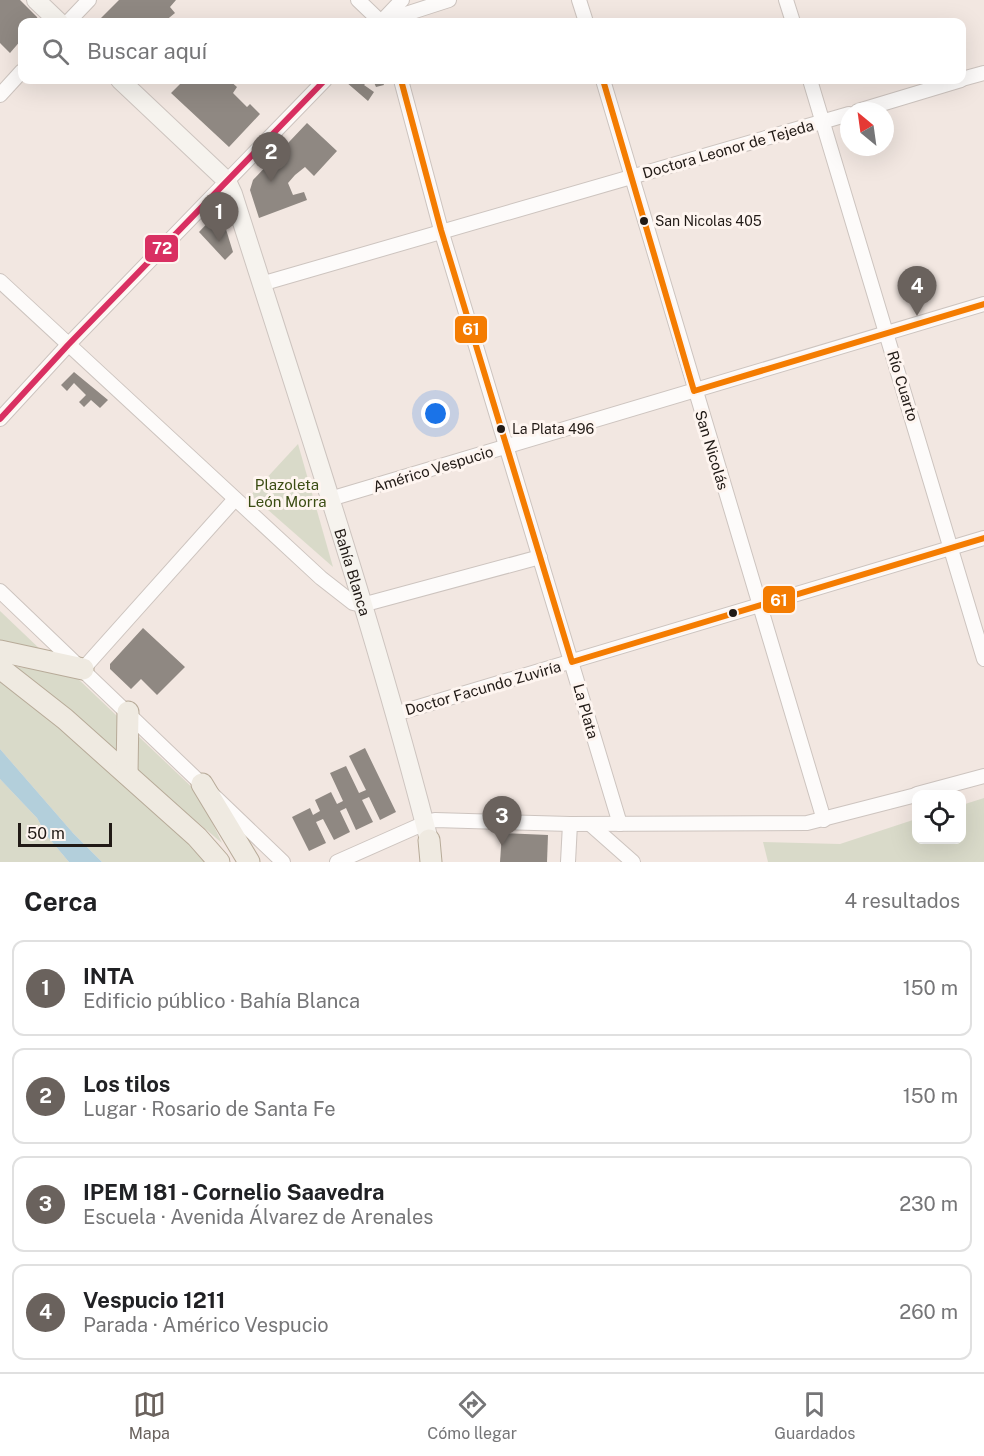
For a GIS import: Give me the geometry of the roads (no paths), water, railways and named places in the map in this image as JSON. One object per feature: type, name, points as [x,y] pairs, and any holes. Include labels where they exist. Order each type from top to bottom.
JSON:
[{"type":"main road","points":[[0,651],[83,669]]},
{"type":"main road","points":[[0,668],[51,706],[197,837],[230,862]]},
{"type":"main road","points":[[127,774],[128,712]]},
{"type":"main road","points":[[202,784],[249,862]]},
{"type":"main road","points":[[427,831],[431,862]]},
{"type":"main road","points":[[197,837],[219,862]]},
{"type":"street","points":[[36,0],[55,18]]},
{"type":"street","points":[[72,18],[89,0]]},
{"type":"street","points":[[358,0],[377,18]]},
{"type":"street","points":[[385,18],[402,0]]},
{"type":"street","points":[[393,18],[449,0]]},
{"type":"street","points":[[579,0],[585,18]]},
{"type":"street","points":[[786,0],[791,18]]},
{"type":"street","points":[[966,78],[984,73]]},
{"type":"street","points":[[0,95],[18,75]]},
{"type":"street","points":[[124,84],[227,181]]},
{"type":"street","points":[[0,419],[68,345],[321,84]]},
{"type":"street","name":"La Plata","points":[[401,84],[441,230],[620,824]]},
{"type":"street","name":"San Nicolás","points":[[604,84],[824,820]]},
{"type":"street","name":"Río Cuarto","points":[[811,84],[984,659]]},
{"type":"street","points":[[888,102],[948,84]]},
{"type":"street","name":"Doctora Leonor de Tejeda","points":[[261,284],[441,230],[840,117]]},
{"type":"street","name":"Bahía Blanca","points":[[227,181],[330,500],[437,862]]},
{"type":"street","points":[[0,281],[332,588],[353,603],[362,605],[540,557]]},
{"type":"street","name":"Américo Vespucio","points":[[330,500],[984,304]]},
{"type":"street","points":[[83,669],[235,499]]},
{"type":"street","name":"Doctor Facundo Zuviría","points":[[395,714],[984,538]]},
{"type":"street","points":[[0,591],[283,862]]},
{"type":"street","points":[[935,790],[984,776]]},
{"type":"street","points":[[337,862],[427,831],[435,820],[570,824],[807,823],[912,796]]},
{"type":"street","points":[[568,862],[570,824]]},
{"type":"street","points":[[590,824],[633,862]]},
{"type":"water","points":[[0,749],[73,833],[102,862],[69,862],[47,836],[37,818],[0,779]]},
{"type":"place","name":"Los tilos","points":[[271,182]]},
{"type":"place","name":"San Nicolas 405","points":[[644,221]]},
{"type":"place","name":"INTA","points":[[219,242]]},
{"type":"place","name":"Vespucio 1211","points":[[917,316]]},
{"type":"place","name":"La Plata 496","points":[[501,429]]},
{"type":"place","name":"IPEM 181 - Cornelio Saavedra","points":[[502,846]]},
{"type":"park label","name":"Plazoleta León Morra","points":[[287,492]]}]
